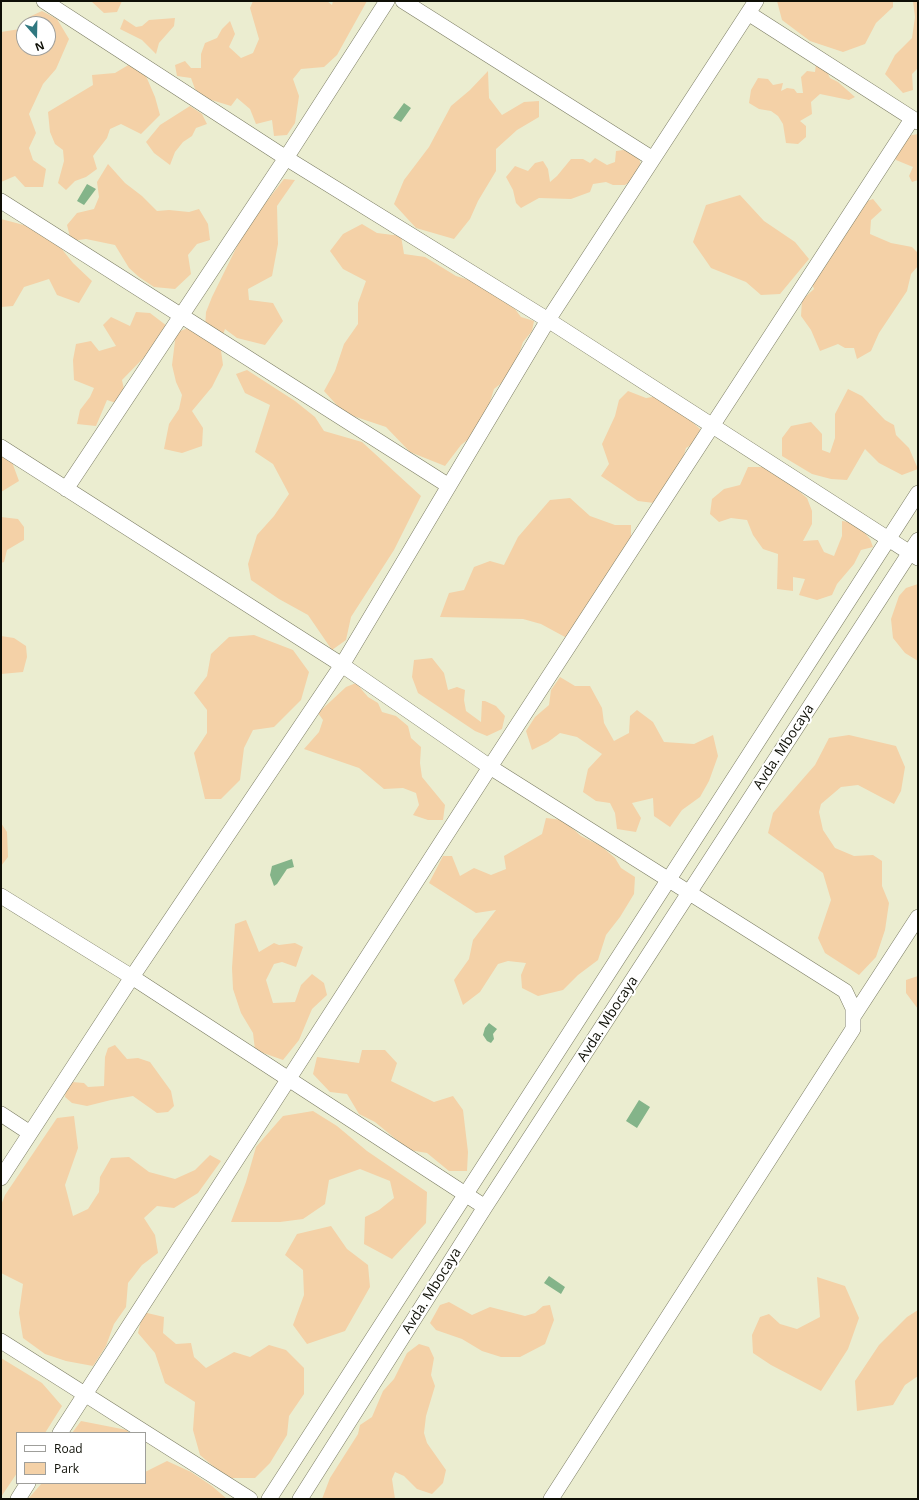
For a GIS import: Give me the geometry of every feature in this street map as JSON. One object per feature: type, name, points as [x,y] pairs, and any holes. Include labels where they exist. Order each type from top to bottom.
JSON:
[{"type":"street","points":[[44,1],[286,158],[548,320],[889,538],[915,550]]},
{"type":"street","points":[[66,489],[286,158],[387,1]]},
{"type":"street","points":[[403,1],[653,159]]},
{"type":"street","points":[[1,1178],[132,977],[342,665],[548,320],[752,7],[915,120],[712,425],[61,1432]]},
{"type":"street","points":[[1,201],[449,486]]},
{"type":"street","points":[[1,447],[342,665],[490,767],[845,991],[853,1008],[853,1029],[551,1499]]},
{"type":"street","points":[[269,1499],[464,1194],[918,493]]},
{"type":"street","name":"Avda. Mbocaya","points":[[300,1499],[485,1207],[915,550]]},
{"type":"street","points":[[1,896],[132,977],[485,1207]]},
{"type":"street","points":[[853,1017],[918,917]]},
{"type":"street","points":[[1,1114],[30,1133]]},
{"type":"street","points":[[1,1341],[145,1432]]},
{"type":"street","points":[[146,1433],[250,1499]]},
{"type":"street","points":[[18,1499],[27,1484]]},
{"type":"green space","points":[[91,1],[122,1],[117,12],[104,13]]},
{"type":"green space","points":[[253,1],[327,1],[332,5],[333,1],[367,1],[337,55],[324,67],[301,69],[293,79],[299,96],[295,123],[287,135],[274,136],[272,120],[256,124],[250,109],[237,98],[231,106],[205,98],[195,89],[191,78],[177,76],[175,65],[185,61],[191,68],[201,68],[201,54],[205,43],[217,38],[222,29],[230,21],[235,34],[229,47],[241,58],[253,53],[259,39],[250,8]]},
{"type":"green space","points":[[777,1],[893,1],[893,7],[876,23],[865,44],[843,52],[810,41],[782,20]]},
{"type":"green space","points":[[913,1],[918,1],[918,68],[912,74],[913,90],[903,93],[885,74],[895,55],[912,38],[915,17]]},
{"type":"green space","points":[[42,11],[51,16],[31,16]]},
{"type":"green space","points":[[56,18],[69,39],[56,69],[43,84],[29,114],[36,133],[29,148],[33,160],[46,169],[43,187],[25,187],[15,176],[1,182],[1,32],[16,30],[16,56],[56,56]]},
{"type":"green space","points":[[175,18],[174,26],[159,43],[156,54],[142,40],[120,29],[124,19],[136,27],[142,26],[149,20]]},
{"type":"green space","points":[[130,64],[146,76],[155,97],[160,115],[141,134],[121,124],[110,129],[107,138],[93,156],[97,169],[86,177],[75,181],[66,190],[58,183],[64,161],[63,150],[55,144],[50,132],[48,112],[93,85],[92,75],[115,73]]},
{"type":"green space","points":[[816,64],[825,67],[830,78],[838,82],[855,97],[849,100],[820,94],[811,102],[812,114],[800,121],[806,126],[806,137],[798,144],[786,143],[783,124],[778,116],[771,111],[759,109],[749,103],[751,90],[758,78],[768,79],[773,85],[783,83],[781,91],[787,88],[794,89],[797,93],[803,93],[801,77],[807,71],[815,72]]},
{"type":"green space","points":[[488,71],[489,98],[502,115],[524,102],[539,101],[539,117],[517,130],[496,149],[496,171],[478,201],[470,219],[454,239],[416,228],[394,204],[404,180],[429,147],[451,106],[470,90]]},
{"type":"green space","points":[[190,106],[202,114],[207,124],[196,128],[192,136],[183,142],[175,152],[170,165],[154,153],[146,142],[160,125]]},
{"type":"green space","points":[[918,134],[918,180],[912,182],[909,176],[913,167],[896,160],[894,156],[902,137]]},
{"type":"green space","points":[[623,150],[638,154],[641,166],[637,177],[625,185],[613,185],[606,182],[593,184],[590,192],[571,199],[539,198],[521,208],[516,203],[513,190],[506,177],[515,166],[528,171],[535,163],[543,161],[548,169],[550,182],[571,159],[583,159],[590,163],[595,158],[607,165],[615,162],[616,151]]},
{"type":"green space","points":[[108,164],[125,183],[142,196],[157,211],[169,210],[189,212],[199,209],[208,224],[210,240],[197,244],[188,255],[191,274],[175,289],[154,287],[139,277],[129,268],[115,245],[86,239],[71,241],[67,225],[77,213],[94,209],[99,197],[97,182]]},
{"type":"green space","points":[[284,179],[295,180],[277,206],[278,244],[272,276],[248,289],[249,300],[273,303],[283,321],[265,345],[237,338],[225,329],[220,343],[223,365],[212,387],[192,411],[203,428],[202,446],[182,453],[164,449],[169,424],[179,409],[182,395],[176,382],[172,365],[176,333],[194,325],[205,330],[206,312],[212,297],[246,228]]},
{"type":"green space","points":[[740,195],[764,221],[795,242],[809,259],[780,294],[761,295],[746,282],[711,268],[693,242],[706,205]]},
{"type":"green space","points":[[873,199],[882,210],[871,220],[870,234],[891,243],[912,247],[918,253],[918,266],[911,274],[907,291],[879,333],[871,351],[857,359],[854,348],[845,348],[838,344],[820,351],[811,330],[801,316],[802,300],[814,289],[809,276],[864,202]]},
{"type":"green space","points":[[1,219],[39,229],[57,243],[73,263],[92,281],[79,303],[57,295],[49,279],[24,287],[13,306],[1,307]]},
{"type":"green space","points":[[362,224],[377,233],[401,236],[404,254],[425,257],[456,276],[479,283],[515,309],[521,317],[534,321],[532,331],[523,342],[519,354],[504,381],[494,389],[489,405],[471,437],[461,445],[445,466],[410,452],[386,427],[344,413],[324,391],[335,371],[344,344],[358,324],[358,303],[366,281],[343,269],[330,251],[343,234]]},
{"type":"green space","points":[[136,312],[150,313],[167,326],[162,339],[122,380],[125,394],[116,403],[107,400],[96,426],[77,424],[80,410],[90,397],[94,388],[74,380],[73,360],[76,344],[91,341],[99,351],[116,346],[103,325],[111,317],[130,326]]},
{"type":"green space","points":[[247,370],[295,401],[315,417],[324,431],[362,442],[421,496],[394,550],[351,617],[346,640],[332,650],[308,615],[279,599],[251,580],[248,564],[257,535],[274,516],[289,494],[273,464],[255,452],[270,405],[245,393],[236,374]]},
{"type":"green space","points":[[848,389],[862,396],[885,420],[894,425],[896,435],[909,448],[918,469],[902,475],[879,463],[865,449],[847,480],[831,479],[812,474],[782,456],[782,438],[791,426],[811,422],[822,434],[822,450],[830,453],[835,438],[835,414]]},
{"type":"green space","points":[[628,391],[646,398],[666,395],[700,429],[699,440],[686,448],[677,479],[654,503],[638,501],[601,476],[609,464],[602,444],[615,416],[619,400]]},
{"type":"green space","points":[[1,454],[12,462],[19,481],[1,492]]},
{"type":"green space","points":[[748,467],[764,467],[788,482],[807,498],[812,511],[812,524],[803,541],[818,540],[824,552],[834,556],[842,536],[842,521],[856,523],[870,539],[873,547],[861,550],[854,564],[837,584],[832,595],[817,600],[799,595],[805,579],[793,577],[793,591],[777,589],[778,554],[763,549],[753,535],[747,520],[731,518],[719,522],[710,514],[712,499],[724,489],[740,485]]},
{"type":"green space","points":[[570,498],[590,516],[615,525],[631,525],[631,541],[584,626],[565,637],[541,624],[523,619],[440,617],[449,593],[464,590],[474,567],[490,561],[504,565],[518,537],[550,500]]},
{"type":"green space","points":[[1,517],[18,519],[24,527],[24,540],[7,550],[4,562],[1,563]]},
{"type":"green space","points":[[918,584],[918,661],[905,653],[893,638],[891,619],[899,596],[906,588]]},
{"type":"green space","points":[[254,635],[293,650],[309,672],[301,700],[274,727],[253,730],[244,748],[240,780],[221,799],[205,799],[194,753],[207,733],[207,710],[194,693],[207,676],[211,654],[229,637]]},
{"type":"green space","points":[[1,636],[14,638],[26,646],[27,657],[23,672],[1,674]]},
{"type":"green space","points":[[432,658],[444,673],[448,690],[457,687],[465,690],[464,700],[466,711],[481,722],[482,701],[496,706],[505,716],[502,729],[487,736],[475,731],[418,693],[412,677],[414,660]]},
{"type":"green space","points":[[560,677],[575,686],[590,686],[602,708],[604,723],[614,741],[629,733],[630,716],[637,710],[653,722],[664,742],[694,744],[713,735],[718,756],[709,781],[700,797],[682,810],[670,827],[654,816],[653,798],[632,803],[641,818],[636,832],[617,829],[615,813],[610,803],[596,801],[583,792],[588,769],[602,754],[577,737],[560,733],[548,742],[532,750],[526,731],[535,717],[549,705],[551,690]]},
{"type":"green space","points":[[356,683],[368,697],[378,703],[382,712],[396,716],[408,726],[411,738],[421,747],[420,763],[422,777],[445,805],[443,820],[428,820],[413,815],[419,805],[416,793],[403,788],[384,789],[359,768],[304,749],[319,732],[323,720],[318,713],[346,687]]},
{"type":"green space","points":[[849,735],[896,746],[905,767],[901,791],[894,804],[858,785],[841,787],[821,804],[819,812],[823,830],[835,848],[854,856],[873,855],[882,861],[882,886],[889,903],[885,930],[876,957],[859,975],[825,953],[818,938],[831,900],[823,873],[768,833],[773,813],[815,765],[829,738]]},
{"type":"green space","points":[[546,818],[563,820],[581,836],[601,846],[615,858],[621,868],[635,877],[634,894],[620,917],[606,935],[598,960],[578,975],[563,990],[538,996],[522,988],[521,975],[526,963],[508,961],[498,964],[480,992],[463,1005],[454,980],[469,959],[473,940],[496,910],[476,913],[429,883],[443,856],[452,856],[460,876],[474,868],[491,875],[506,869],[504,856],[542,834]]},
{"type":"green space","points":[[1,823],[7,832],[8,857],[1,866]]},
{"type":"green space","points":[[246,920],[259,952],[274,943],[279,945],[295,943],[303,947],[296,967],[282,962],[274,964],[266,980],[273,1003],[295,1002],[301,985],[312,974],[324,983],[327,995],[312,1009],[299,1040],[283,1060],[255,1050],[253,1033],[241,1013],[233,989],[232,968],[235,924]]},
{"type":"green space","points":[[918,976],[918,1009],[906,993],[906,980]]},
{"type":"green space","points":[[115,1045],[127,1059],[138,1058],[150,1062],[171,1091],[174,1106],[168,1112],[157,1113],[133,1096],[87,1106],[72,1103],[65,1097],[66,1088],[72,1082],[84,1083],[88,1087],[104,1086],[105,1057],[108,1048]]},
{"type":"green space","points":[[362,1050],[385,1050],[397,1063],[391,1081],[434,1102],[453,1096],[463,1110],[468,1152],[467,1171],[449,1171],[427,1153],[409,1150],[375,1122],[359,1114],[347,1094],[330,1092],[313,1074],[317,1057],[359,1063]]},
{"type":"green space","points":[[313,1111],[337,1126],[367,1151],[427,1192],[426,1223],[392,1259],[364,1244],[365,1217],[379,1210],[394,1198],[390,1181],[360,1169],[329,1180],[325,1204],[303,1219],[280,1222],[231,1222],[246,1182],[256,1147],[283,1116]]},
{"type":"green space","points":[[74,1116],[78,1148],[65,1185],[73,1216],[88,1209],[99,1192],[100,1177],[111,1158],[129,1157],[149,1172],[175,1179],[195,1170],[210,1155],[221,1161],[198,1193],[174,1208],[157,1206],[144,1218],[155,1235],[158,1253],[142,1265],[128,1283],[126,1307],[114,1324],[106,1346],[93,1366],[66,1361],[45,1354],[23,1338],[19,1313],[23,1284],[1,1273],[1,1205],[5,1195],[57,1118]]},
{"type":"green space","points":[[331,1226],[347,1249],[368,1265],[370,1287],[345,1331],[307,1344],[293,1325],[304,1295],[303,1270],[285,1255],[297,1234]]},
{"type":"green space","points":[[817,1277],[845,1286],[859,1318],[848,1349],[821,1391],[771,1365],[753,1353],[752,1335],[760,1317],[769,1314],[780,1324],[797,1329],[820,1317]]},
{"type":"green space","points":[[449,1302],[472,1315],[490,1307],[525,1316],[535,1313],[543,1306],[550,1305],[554,1320],[545,1344],[520,1357],[501,1357],[482,1351],[462,1339],[436,1330],[430,1323],[440,1305]]},
{"type":"green space","points":[[918,1310],[918,1376],[905,1385],[893,1405],[857,1411],[855,1381],[879,1345],[907,1317]]},
{"type":"green space","points":[[143,1312],[164,1317],[163,1333],[176,1344],[191,1343],[194,1357],[206,1368],[234,1352],[250,1357],[269,1345],[286,1350],[304,1368],[304,1394],[289,1416],[287,1435],[270,1463],[255,1478],[227,1478],[200,1455],[193,1430],[195,1402],[165,1383],[155,1353],[138,1333]]},
{"type":"green space","points":[[419,1344],[429,1347],[434,1358],[431,1375],[435,1386],[426,1416],[424,1433],[427,1443],[446,1470],[443,1483],[432,1494],[417,1489],[404,1476],[395,1472],[392,1479],[395,1499],[322,1499],[330,1478],[358,1434],[360,1425],[372,1417],[383,1391],[394,1379],[407,1353]]},
{"type":"green space","points":[[1,1358],[42,1383],[62,1406],[46,1432],[16,1432],[16,1474],[1,1497]]},
{"type":"green space","points":[[81,1421],[127,1430],[128,1432],[73,1432]]},
{"type":"green space","points":[[167,1461],[191,1472],[212,1486],[227,1499],[28,1499],[41,1484],[146,1484],[146,1472]]},
{"type":"shaded area","points":[[404,103],[411,108],[401,122],[393,118]]},
{"type":"shaded area","points":[[87,184],[96,189],[84,205],[77,201]]},
{"type":"shaded area","points":[[292,859],[294,867],[287,869],[274,886],[270,875],[272,866]]},
{"type":"shaded area","points":[[489,1023],[497,1029],[493,1034],[494,1039],[491,1043],[487,1041],[483,1035],[485,1028]]},
{"type":"shaded area","points":[[639,1100],[650,1107],[637,1128],[626,1121]]},
{"type":"shaded area","points":[[549,1276],[565,1287],[561,1294],[544,1283]]}]
